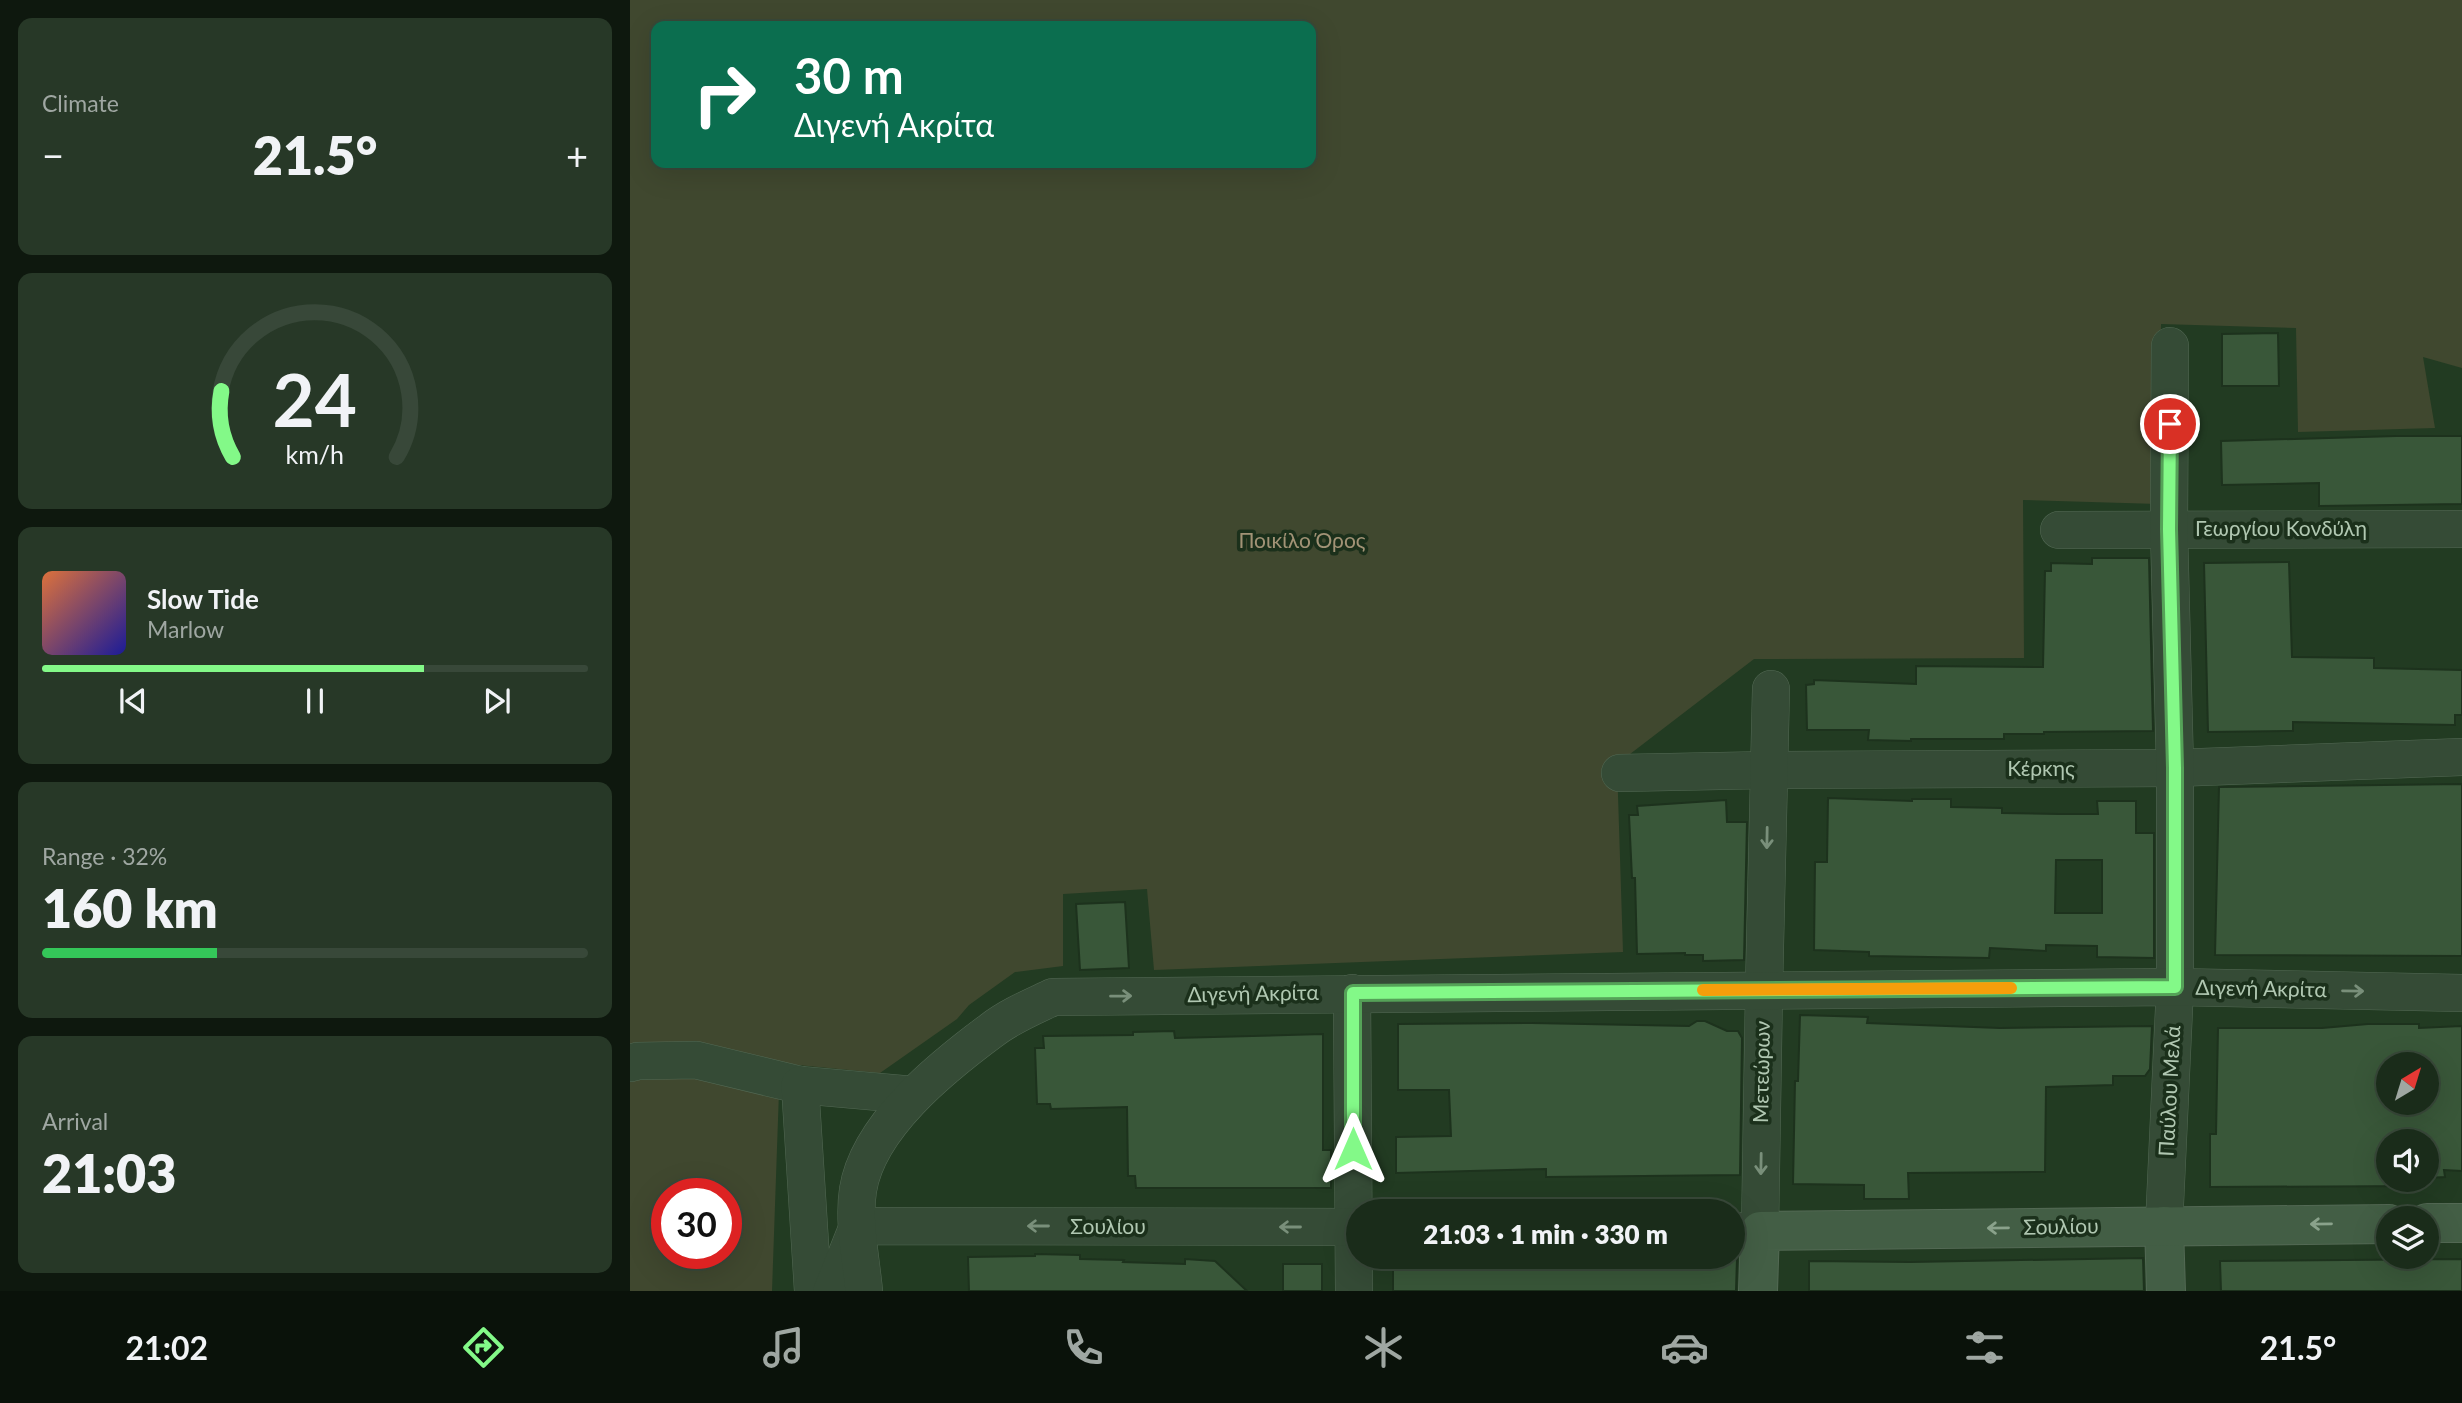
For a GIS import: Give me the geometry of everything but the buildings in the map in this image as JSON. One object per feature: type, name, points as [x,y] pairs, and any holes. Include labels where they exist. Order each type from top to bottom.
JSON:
[{"type":"street","name":"Παύλου Μελά","points":[[2166,1291],[2164,1226],[2175,987],[2175,768],[2169,529],[2170,346]]},
{"type":"street","name":"Γεωργίου Κονδύλη","points":[[2059,530],[2462,529]]},
{"type":"street","name":"Μετεώρων","points":[[1758,1291],[1746,1231],[1763,989],[1772,689]]},
{"type":"street","name":"Κέρκης","points":[[1620,774],[1769,770],[2175,768],[2462,757]]},
{"type":"street","name":"Διγενή Ακρίτα","points":[[913,1095],[993,1029],[1053,997],[2175,987],[2462,993]]},
{"type":"street","points":[[1353,993],[1356,1199]]},
{"type":"street","points":[[630,1063],[696,1060],[800,1085],[913,1095]]},
{"type":"street","points":[[800,1085],[813,1291]]},
{"type":"street","points":[[864,1291],[858,1191],[865,1165],[880,1136],[913,1095]]},
{"type":"street","points":[[2439,1223],[2462,1223]]},
{"type":"street","name":"Σουλίου","points":[[1746,1231],[2376,1224]]},
{"type":"street","name":"Σουλίου","points":[[858,1226],[1346,1227]]},
{"type":"street","points":[[832,1291],[858,1226]]},
{"type":"street","points":[[1354,1291],[1355,1269]]},
{"type":"green space","name":"Ποικίλο Όρος","points":[[630,0],[2462,0],[2462,368],[2423,357],[2435,428],[2298,432],[2296,328],[2161,324],[2158,504],[2023,500],[2024,658],[1754,659],[1617,764],[1623,952],[1154,970],[1147,889],[1063,894],[1063,966],[1015,972],[969,1005],[957,1019],[880,1073],[777,1063],[779,1091],[772,1291],[630,1291]]},
{"type":"slow traffic","points":[[1703,990],[2011,988]]},
{"type":"route","points":[[1353,1149],[1353,993],[2175,987],[2170,424]]}]
